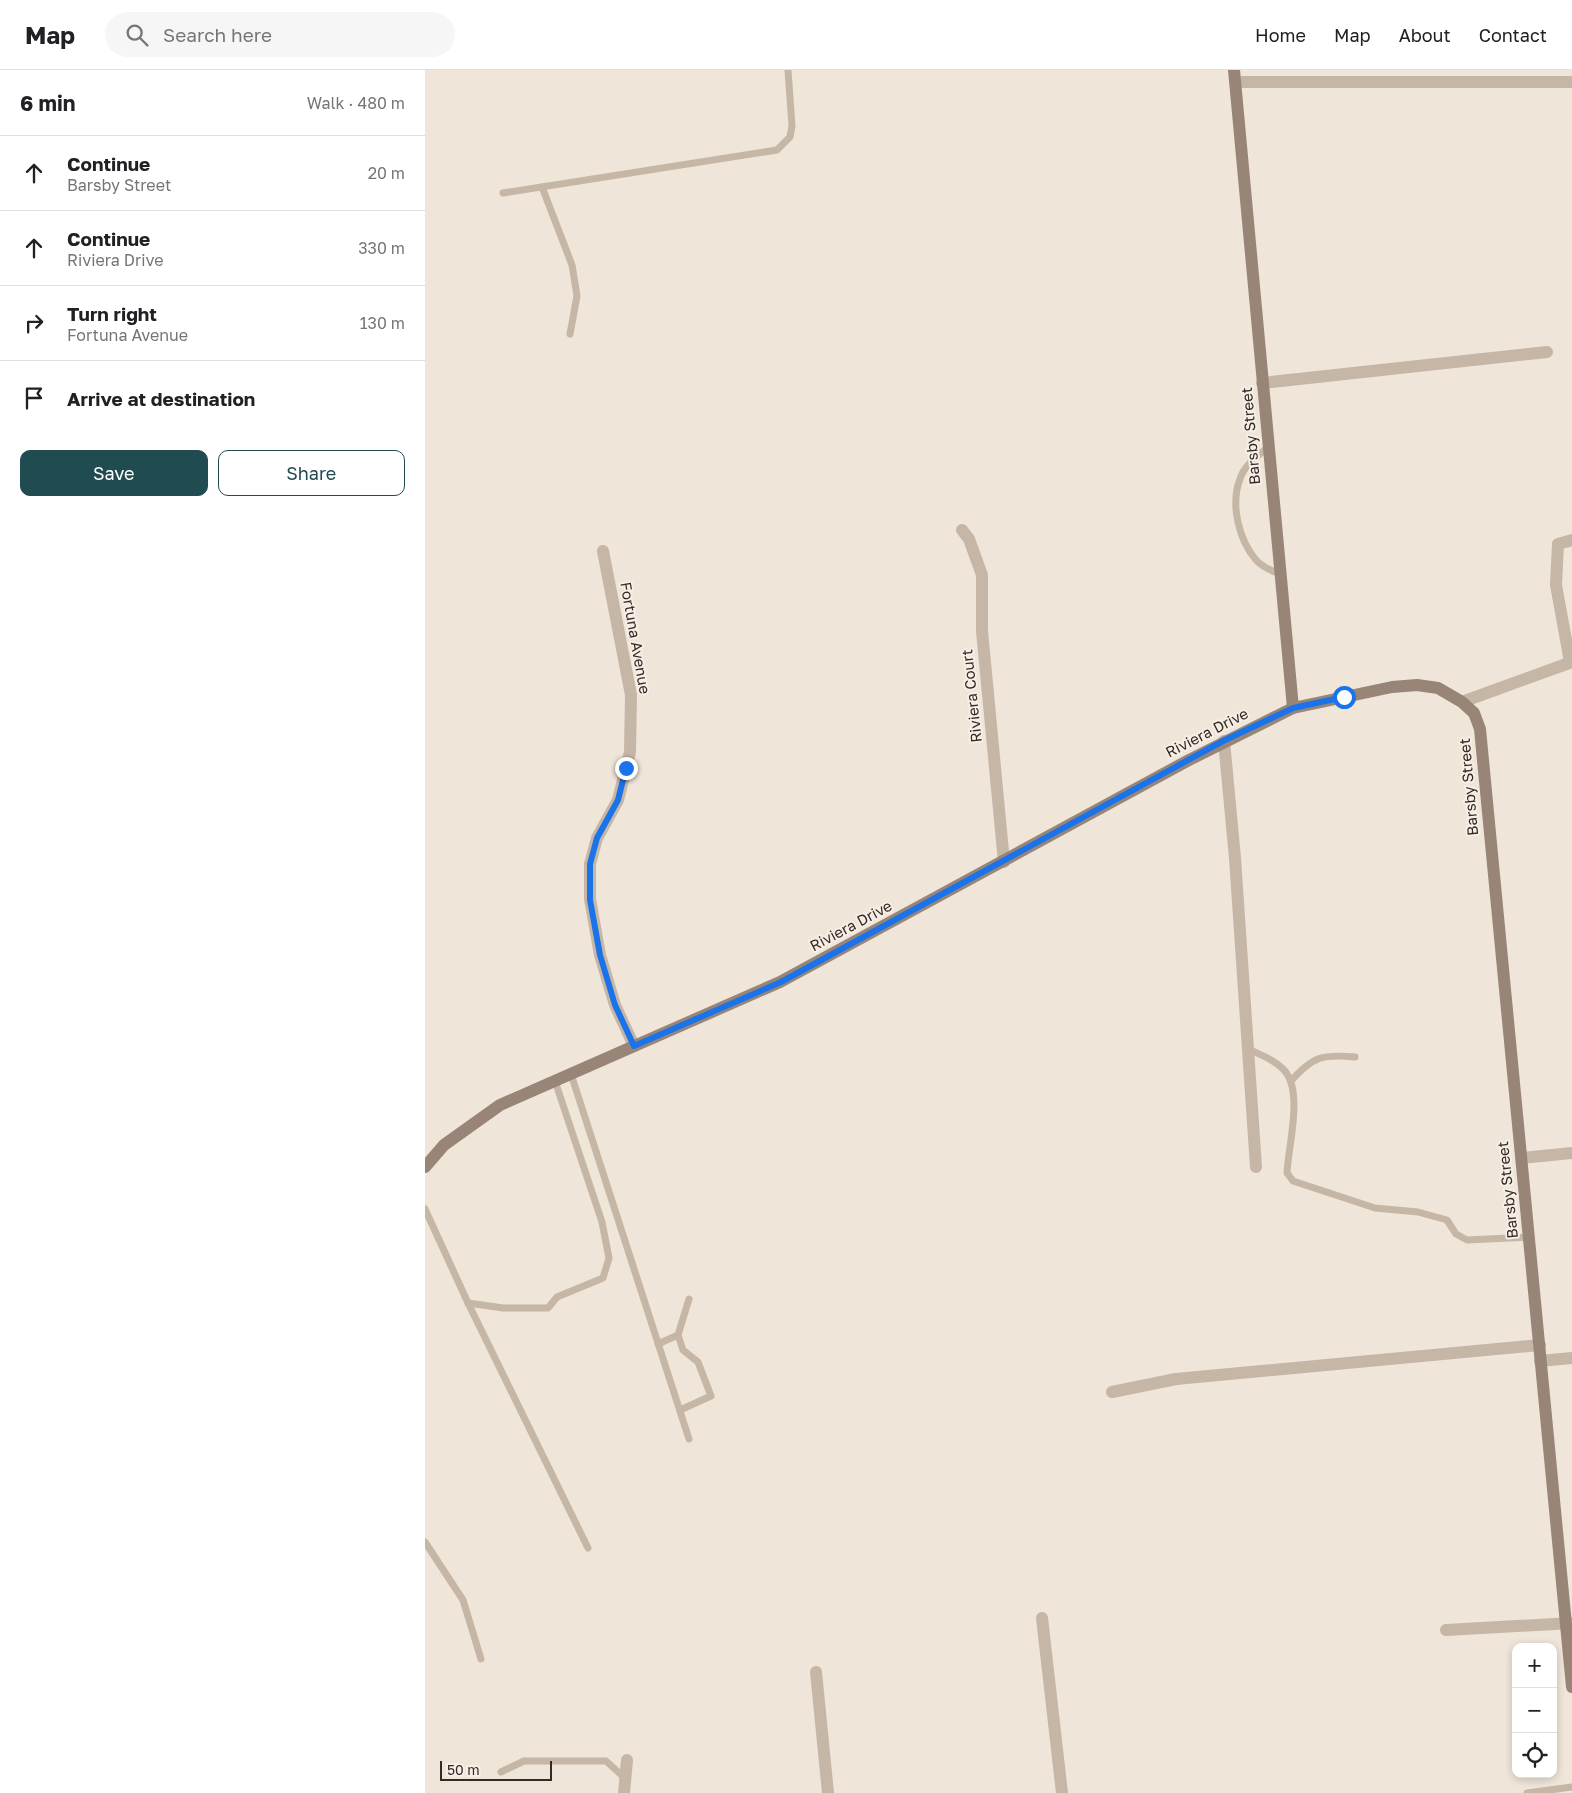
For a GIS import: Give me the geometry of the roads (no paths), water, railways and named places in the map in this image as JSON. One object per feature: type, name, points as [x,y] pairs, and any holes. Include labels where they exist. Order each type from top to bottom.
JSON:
[{"type":"street","points":[[1234,76],[1572,82]]},
{"type":"street","name":"Barsby Street","points":[[1234,76],[1293,708],[1392,688],[1417,685],[1438,688],[1463,702],[1474,713],[1479,729],[1540,1345],[1540,1361],[1569,1624],[1572,1687]]},
{"type":"street","points":[[1262,384],[1547,352]]},
{"type":"street","name":"Riviera Court","points":[[962,530],[969,539],[982,575],[982,631],[1004,862]]},
{"type":"street","points":[[1463,702],[1571,662],[1556,585],[1558,544],[1572,540]]},
{"type":"street","name":"Fortuna Avenue","points":[[603,551],[631,695],[629,752],[618,800],[595,847],[590,864],[590,900],[600,955],[615,1005],[634,1046]]},
{"type":"street","name":"Riviera Drive","points":[[425,1167],[445,1145],[500,1106],[781,982],[1223,741],[1293,708]]},
{"type":"street","points":[[1223,741],[1235,858],[1256,1167]]},
{"type":"street","points":[[1521,1158],[1572,1153]]},
{"type":"street","points":[[1112,1392],[1177,1379],[1540,1345]]},
{"type":"street","points":[[1540,1361],[1572,1358]]},
{"type":"street","points":[[1042,1618],[1062,1793]]},
{"type":"street","points":[[1445,1630],[1569,1624]]},
{"type":"street","points":[[816,1672],[828,1793]]},
{"type":"street","points":[[624,1793],[627,1760]]},
{"type":"lane","points":[[503,193],[777,150],[790,137],[792,126],[789,70]]},
{"type":"lane","points":[[542,187],[572,265],[577,296],[570,334]]},
{"type":"lane","points":[[1268,447],[1248,465],[1240,479],[1237,520],[1244,539],[1257,561],[1267,569],[1280,574]]},
{"type":"lane","points":[[1247,1049],[1282,1068],[1291,1081],[1294,1118],[1287,1173],[1293,1180],[1375,1208],[1418,1212],[1447,1220],[1456,1234],[1467,1240],[1529,1237]]},
{"type":"lane","points":[[1291,1081],[1303,1067],[1315,1058],[1331,1054],[1355,1057]]},
{"type":"lane","points":[[571,1074],[689,1439]]},
{"type":"lane","points":[[468,1303],[503,1308],[548,1308],[557,1297],[603,1278],[609,1258],[602,1222],[555,1081]]},
{"type":"lane","points":[[425,1208],[468,1303],[588,1548]]},
{"type":"lane","points":[[680,1410],[711,1396],[698,1362],[683,1350],[678,1335],[689,1298]]},
{"type":"lane","points":[[657,1344],[678,1335]]},
{"type":"lane","points":[[425,1542],[463,1600],[481,1659]]},
{"type":"lane","points":[[501,1772],[524,1761],[606,1761],[626,1779]]},
{"type":"lane","points":[[1527,1793],[1572,1787]]}]
